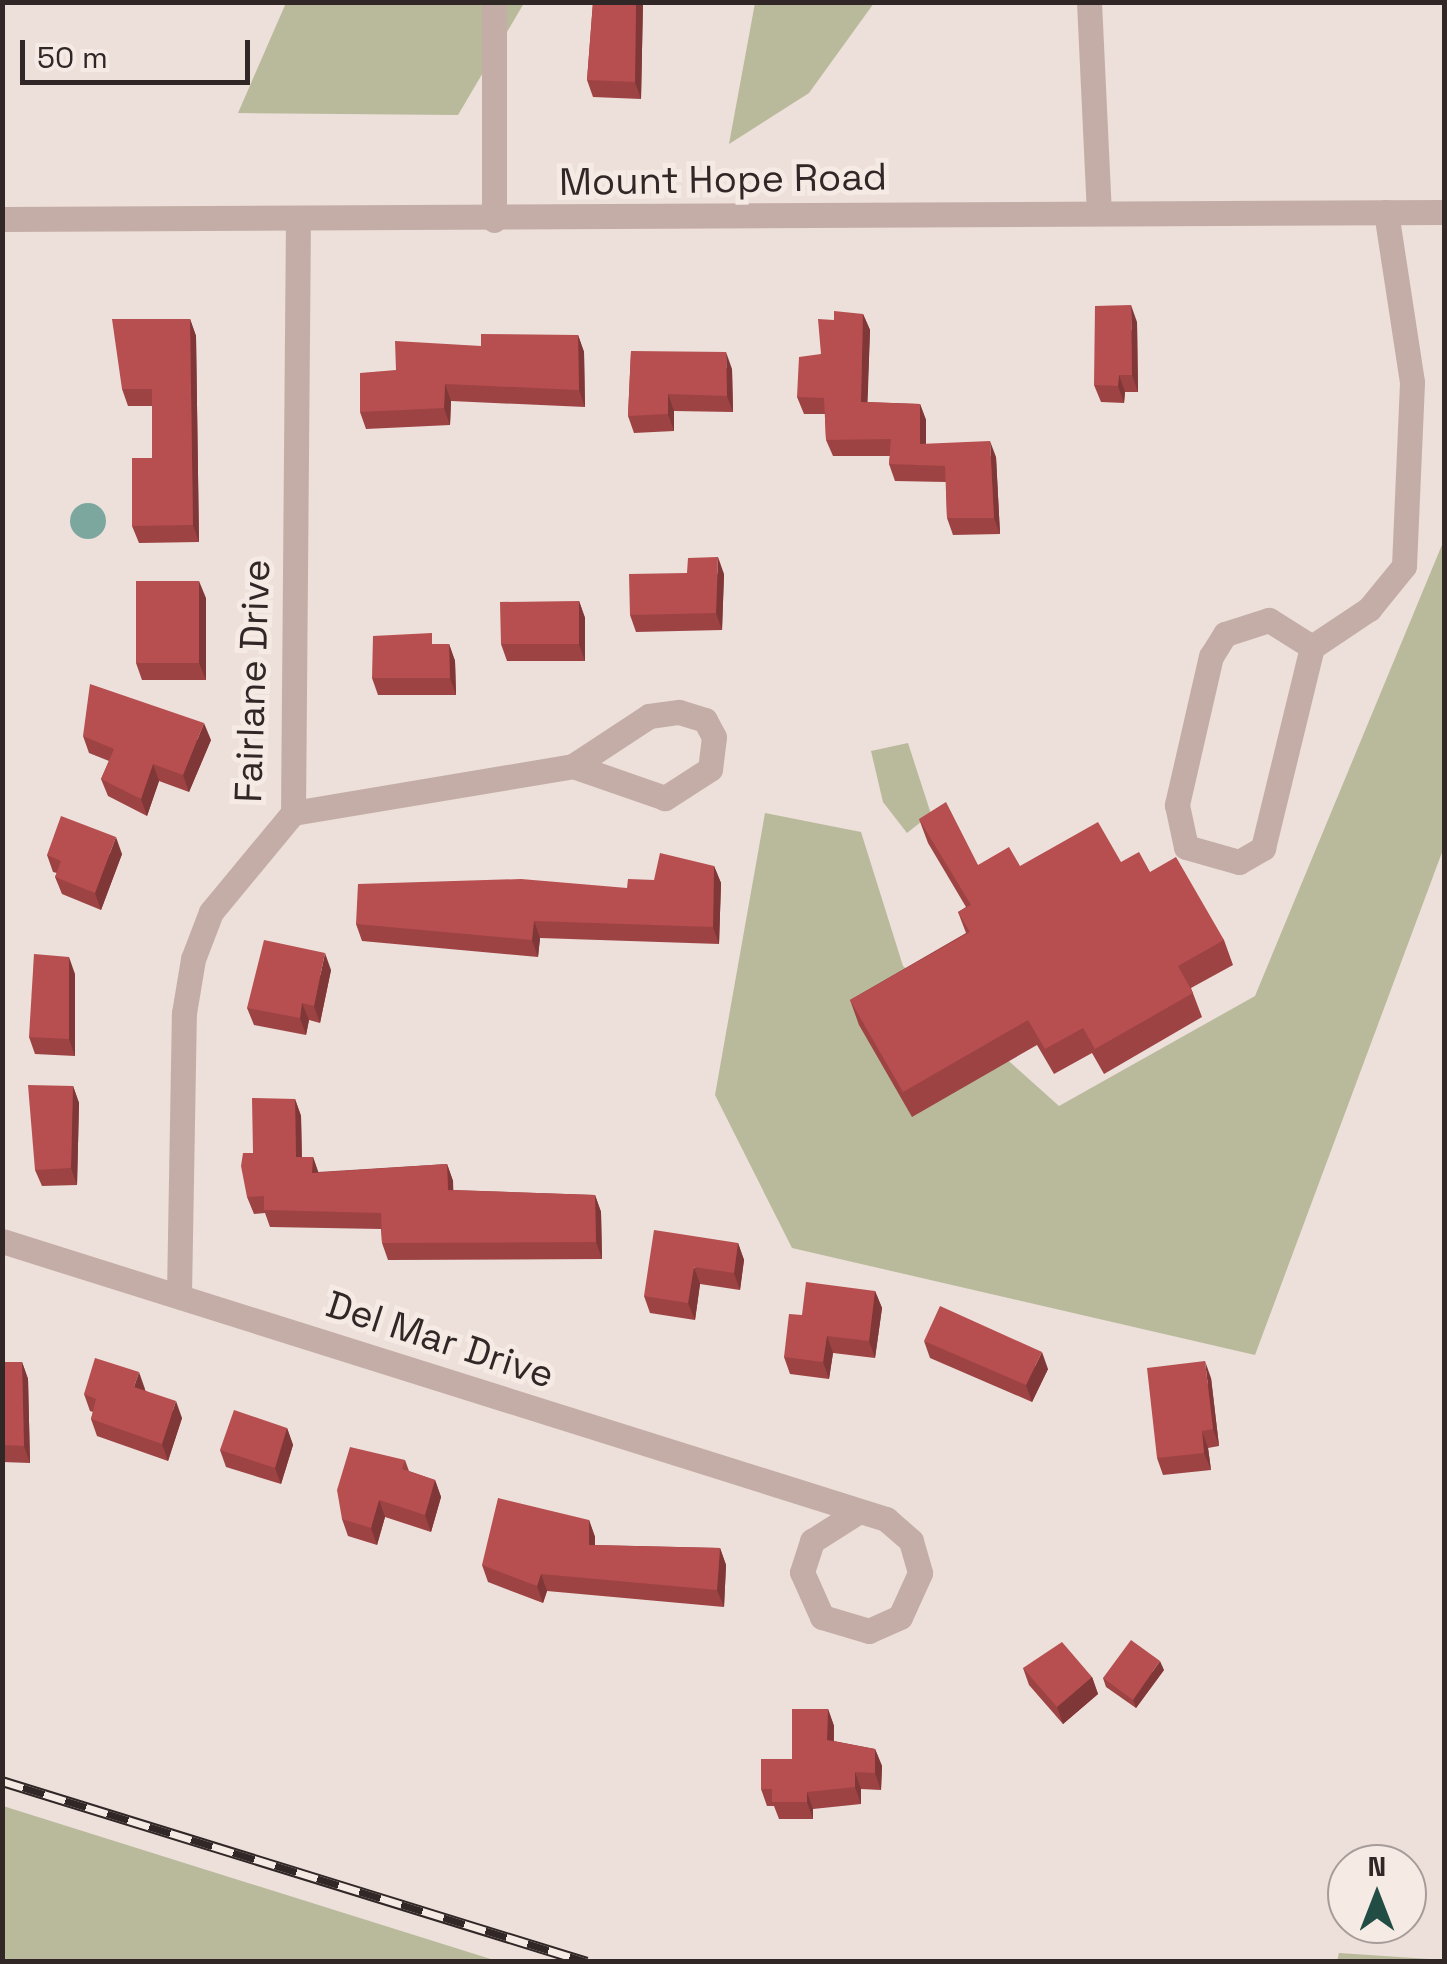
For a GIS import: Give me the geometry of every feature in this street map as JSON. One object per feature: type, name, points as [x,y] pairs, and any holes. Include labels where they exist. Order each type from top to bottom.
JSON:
[{"type":"street","points":[[494,2],[494,220]]},
{"type":"street","points":[[1089,2],[1099,213]]},
{"type":"street","points":[[1312,647],[1270,620],[1225,634],[1211,656],[1177,804],[1186,847],[1239,862],[1264,848],[1312,647],[1369,609],[1404,566],[1412,382],[1386,212]]},
{"type":"street","name":"Mount Hope Road","points":[[2,219],[494,220],[1444,212]]},
{"type":"street","name":"Fairlane Drive","points":[[179,1294],[184,1013],[193,960],[210,912],[293,813],[298,220]]},
{"type":"street","points":[[293,813],[573,766],[648,716],[680,712],[705,720],[714,736],[710,769],[665,798],[573,766]]},
{"type":"street","name":"Del Mar Drive","points":[[2,1241],[179,1294],[853,1515],[886,1519],[918,1556],[910,1605],[869,1631],[822,1617],[802,1572],[812,1541],[853,1515]]},
{"type":"green space","points":[[286,3],[524,3],[458,115],[238,113]]},
{"type":"green space","points":[[755,3],[874,3],[809,93],[729,144]]},
{"type":"green space","points":[[1444,540],[1444,847],[1255,1355],[792,1248],[715,1095],[765,813],[861,832],[903,966],[1059,1106],[1255,996]]},
{"type":"green space","points":[[908,743],[931,814],[907,833],[883,802],[871,751]]},
{"type":"green space","points":[[3,1806],[497,1961],[3,1961]]},
{"type":"green space","points":[[1339,1953],[1444,1960],[1444,1961],[1337,1961]]},
{"type":"water","points":[[88,503],[101,508],[106,521],[101,534],[88,539],[75,534],[70,521],[75,508]]},
{"type":"building","points":[[593,2],[636,2],[635,82],[587,80]]},
{"type":"building","points":[[1131,305],[1132,375],[1119,375],[1118,386],[1094,385],[1095,306]]},
{"type":"building","points":[[834,311],[863,314],[861,402],[920,404],[920,444],[990,441],[994,518],[947,518],[945,466],[889,464],[891,439],[826,440],[824,398],[797,397],[799,357],[821,354],[818,319],[834,320]]},
{"type":"building","points":[[112,319],[190,319],[193,525],[132,526],[132,458],[152,458],[152,389],[122,389]]},
{"type":"building","points":[[481,334],[578,335],[579,390],[445,384],[444,408],[360,412],[360,373],[396,370],[395,341],[481,346]]},
{"type":"building","points":[[631,351],[726,352],[727,396],[668,394],[668,414],[628,416]]},
{"type":"building","points":[[718,557],[716,613],[630,615],[629,574],[687,573],[688,558]]},
{"type":"building","points":[[136,581],[199,581],[199,663],[136,663]]},
{"type":"building","points":[[579,601],[579,644],[501,644],[500,602]]},
{"type":"building","points":[[432,633],[432,644],[449,644],[450,678],[372,678],[373,636]]},
{"type":"building","points":[[90,684],[204,723],[183,775],[153,764],[141,799],[101,779],[114,749],[83,736]]},
{"type":"building","points":[[946,802],[978,865],[1009,847],[1020,866],[1098,822],[1121,862],[1139,852],[1150,872],[1176,857],[1224,940],[1178,966],[1193,993],[1095,1049],[1083,1028],[1045,1049],[1028,1020],[903,1092],[850,1000],[970,932],[958,912],[971,905],[919,819]]},
{"type":"building","points":[[61,816],[116,837],[95,893],[55,877],[61,861],[47,855]]},
{"type":"building","points":[[660,853],[714,866],[713,927],[534,921],[532,940],[356,924],[358,884],[521,879],[627,888],[628,879],[654,880]]},
{"type":"building","points":[[264,940],[325,953],[314,1006],[302,1003],[300,1018],[247,1008]]},
{"type":"building","points":[[34,954],[69,957],[69,1039],[29,1037]]},
{"type":"building","points":[[28,1085],[73,1086],[71,1168],[35,1170]]},
{"type":"building","points":[[252,1098],[295,1099],[296,1157],[313,1157],[312,1173],[447,1164],[448,1190],[595,1195],[596,1242],[382,1243],[381,1213],[264,1210],[264,1196],[247,1197],[241,1166],[243,1153],[253,1153]]},
{"type":"building","points":[[654,1230],[738,1243],[734,1273],[694,1267],[688,1303],[644,1296]]},
{"type":"building","points":[[806,1282],[875,1291],[869,1341],[827,1336],[823,1362],[784,1357],[789,1314],[802,1315]]},
{"type":"building","points":[[940,1306],[1042,1352],[1026,1385],[924,1341]]},
{"type":"building","points":[[95,1358],[139,1372],[134,1387],[176,1401],[162,1444],[91,1419],[96,1399],[84,1394]]},
{"type":"building","points":[[1205,1361],[1213,1429],[1202,1431],[1204,1453],[1157,1458],[1147,1368]]},
{"type":"building","points":[[2,1362],[22,1362],[24,1446],[2,1445]]},
{"type":"building","points":[[234,1410],[287,1428],[275,1468],[220,1450]]},
{"type":"building","points":[[350,1447],[405,1460],[402,1469],[435,1480],[425,1515],[379,1500],[371,1528],[342,1519],[337,1490]]},
{"type":"building","points":[[498,1498],[589,1520],[589,1545],[720,1548],[717,1590],[541,1574],[537,1586],[482,1565]]},
{"type":"building","points":[[1131,1640],[1160,1661],[1133,1700],[1103,1678]]},
{"type":"building","points":[[1062,1642],[1092,1677],[1057,1707],[1023,1668]]},
{"type":"building","points":[[792,1709],[828,1709],[827,1740],[875,1749],[875,1773],[855,1772],[855,1787],[807,1792],[807,1802],[772,1802],[772,1789],[761,1789],[761,1759],[792,1759]]},
{"type":"railway","points":[[2,1781],[587,1962]]}]
